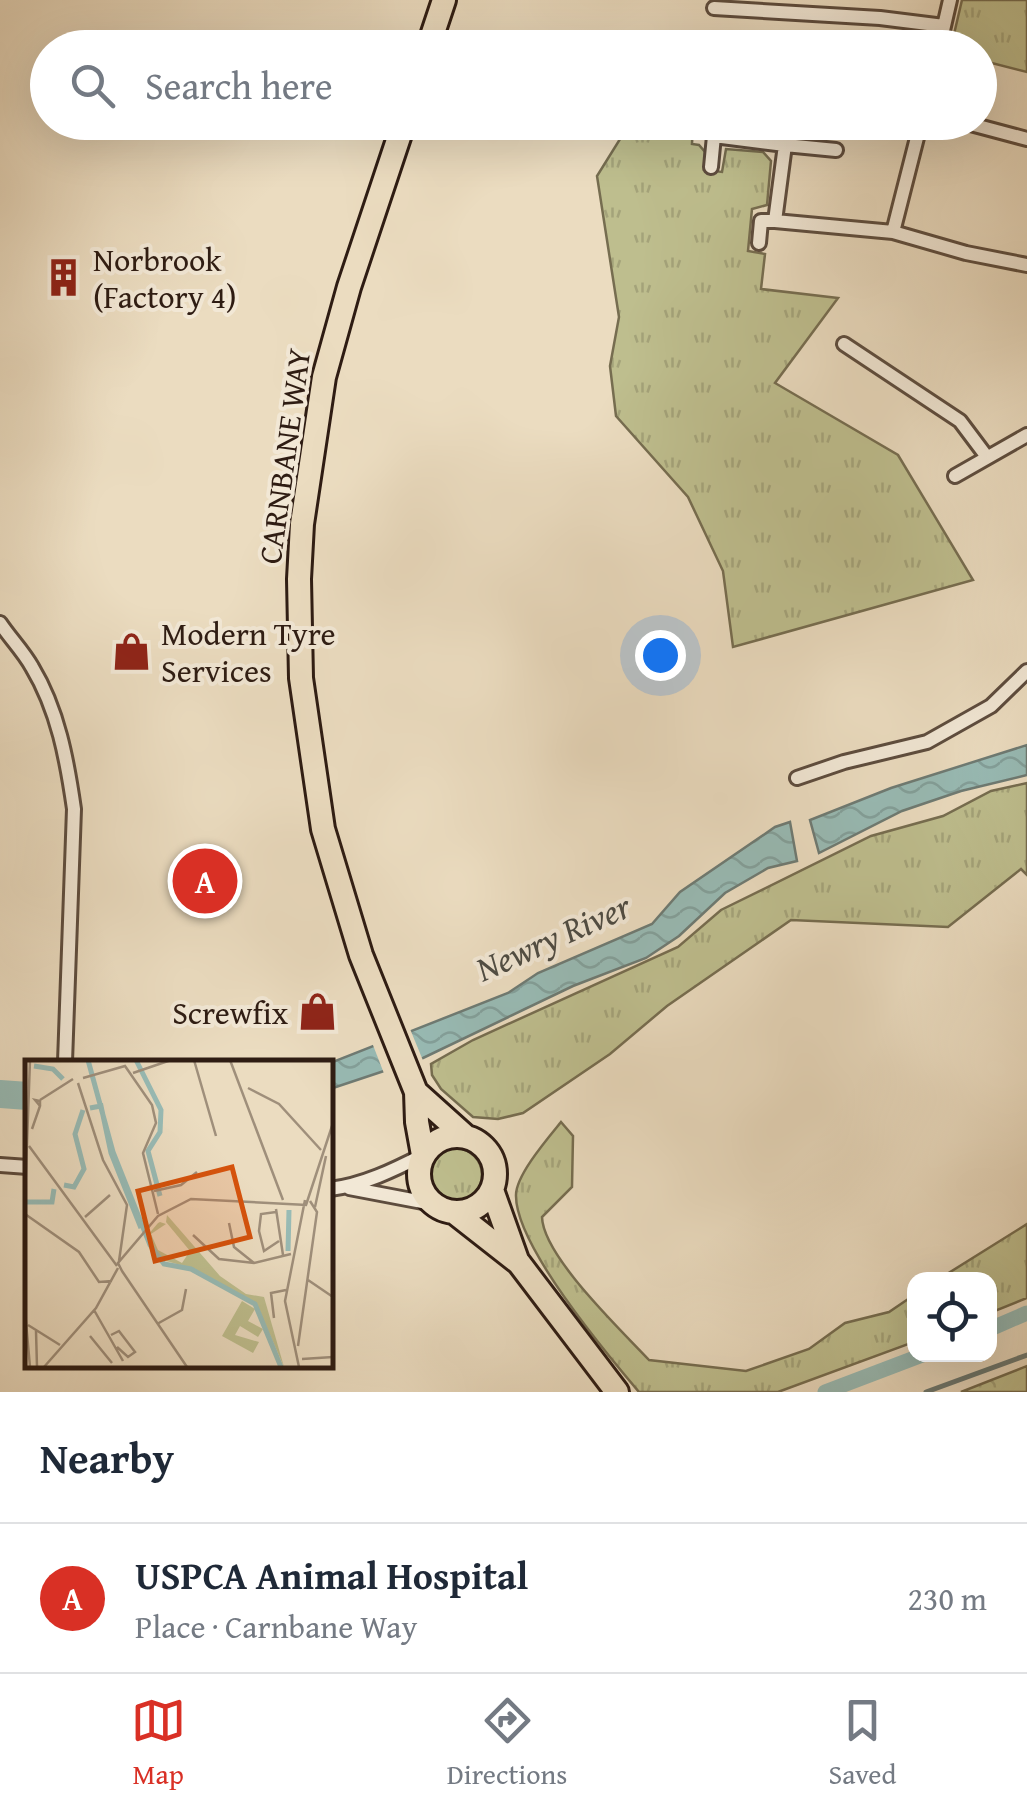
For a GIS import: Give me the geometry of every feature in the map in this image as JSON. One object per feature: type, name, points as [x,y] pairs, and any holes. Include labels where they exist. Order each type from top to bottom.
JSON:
[{"type":"highway","points":[[434,30],[444,0]]},
{"type":"highway","name":"CARNBANE WAY","points":[[398,140],[324,378],[302,524],[299,579],[301,678],[323,829],[345,910],[387,1026],[413,1084]]},
{"type":"highway","points":[[413,1084],[465,1136],[476,1140],[492,1156],[492,1190],[518,1263]]},
{"type":"highway","points":[[413,1084],[424,1156],[419,1176],[426,1196],[518,1263],[617,1392]]},
{"type":"highway","points":[[424,1156],[440,1140],[465,1136]]},
{"type":"highway","points":[[444,1208],[477,1207],[492,1190]]},
{"type":"street","points":[[943,30],[950,0]]},
{"type":"street","points":[[714,8],[944,26]]},
{"type":"street","points":[[997,131],[1027,139]]},
{"type":"street","points":[[711,168],[714,140]]},
{"type":"street","points":[[750,140],[836,150]]},
{"type":"street","points":[[893,232],[917,140]]},
{"type":"street","points":[[775,221],[785,144]]},
{"type":"street","points":[[759,243],[761,220],[775,221],[893,232],[1027,265]]},
{"type":"street","points":[[844,344],[960,421],[986,457]]},
{"type":"street","points":[[955,476],[1027,434]]},
{"type":"street","points":[[0,622],[32,666],[61,736],[69,770],[74,809],[65,1060]]},
{"type":"street","points":[[796,778],[928,742],[991,706],[1027,671]]},
{"type":"street","points":[[332,1188],[390,1172],[424,1156]]},
{"type":"street","points":[[0,1164],[25,1167]]},
{"type":"street","points":[[346,1187],[444,1208]]},
{"type":"green space","points":[[962,0],[1027,0],[1027,72],[997,64],[997,30],[955,30]]},
{"type":"green space","points":[[619,140],[692,140],[692,144],[705,152],[704,170],[722,172],[726,149],[763,152],[771,161],[767,205],[752,209],[748,251],[765,254],[761,289],[838,298],[775,383],[898,455],[973,580],[733,647],[723,571],[688,497],[616,416],[610,366],[619,317],[597,176]]},
{"type":"green space","points":[[1027,783],[1027,875],[1021,869],[948,927],[791,920],[523,1113],[498,1119],[473,1117],[441,1089],[432,1075],[431,1064],[473,1040],[678,947],[721,910],[871,836],[943,816],[991,791]]},
{"type":"green space","points":[[561,1122],[573,1136],[572,1187],[542,1217],[546,1233],[585,1292],[649,1360],[746,1371],[809,1349],[845,1323],[889,1312],[907,1300],[907,1345],[778,1392],[639,1392],[564,1297],[530,1241],[516,1195],[521,1177]]},
{"type":"green space","points":[[455,1148],[474,1156],[482,1175],[474,1194],[455,1202],[436,1194],[428,1175],[436,1156]]},
{"type":"green space","points":[[1027,1224],[1027,1298],[997,1310],[997,1272],[950,1272]]},
{"type":"green space","points":[[1027,1366],[1027,1392],[961,1392]]},
{"type":"water","points":[[1027,745],[1027,775],[902,811],[819,853],[810,820],[891,788]]},
{"type":"water","name":"Newry River","points":[[790,822],[797,861],[768,868],[725,893],[679,936],[646,958],[573,986],[423,1058],[332,1088],[332,1062],[508,993],[538,973],[652,924],[680,892],[775,827]]},
{"type":"pier","points":[[408,1024],[424,1063],[385,1076],[371,1040]]},
{"type":"waterway","name":"Newry River","points":[[0,1094],[25,1096]]},
{"type":"waterway","points":[[997,1326],[1027,1313]]},
{"type":"waterway","points":[[926,1392],[1027,1355]]},
{"type":"waterway","points":[[825,1392],[907,1361]]},
{"type":"place","name":"Norbrook (Factory 4)","points":[[63,277]]},
{"type":"place","name":"Modern Tyre Services","points":[[131,651]]},
{"type":"place","name":"USPCA Animal Hospital","points":[[205,881]]},
{"type":"place","name":"Screwfix","points":[[318,1012]]}]
